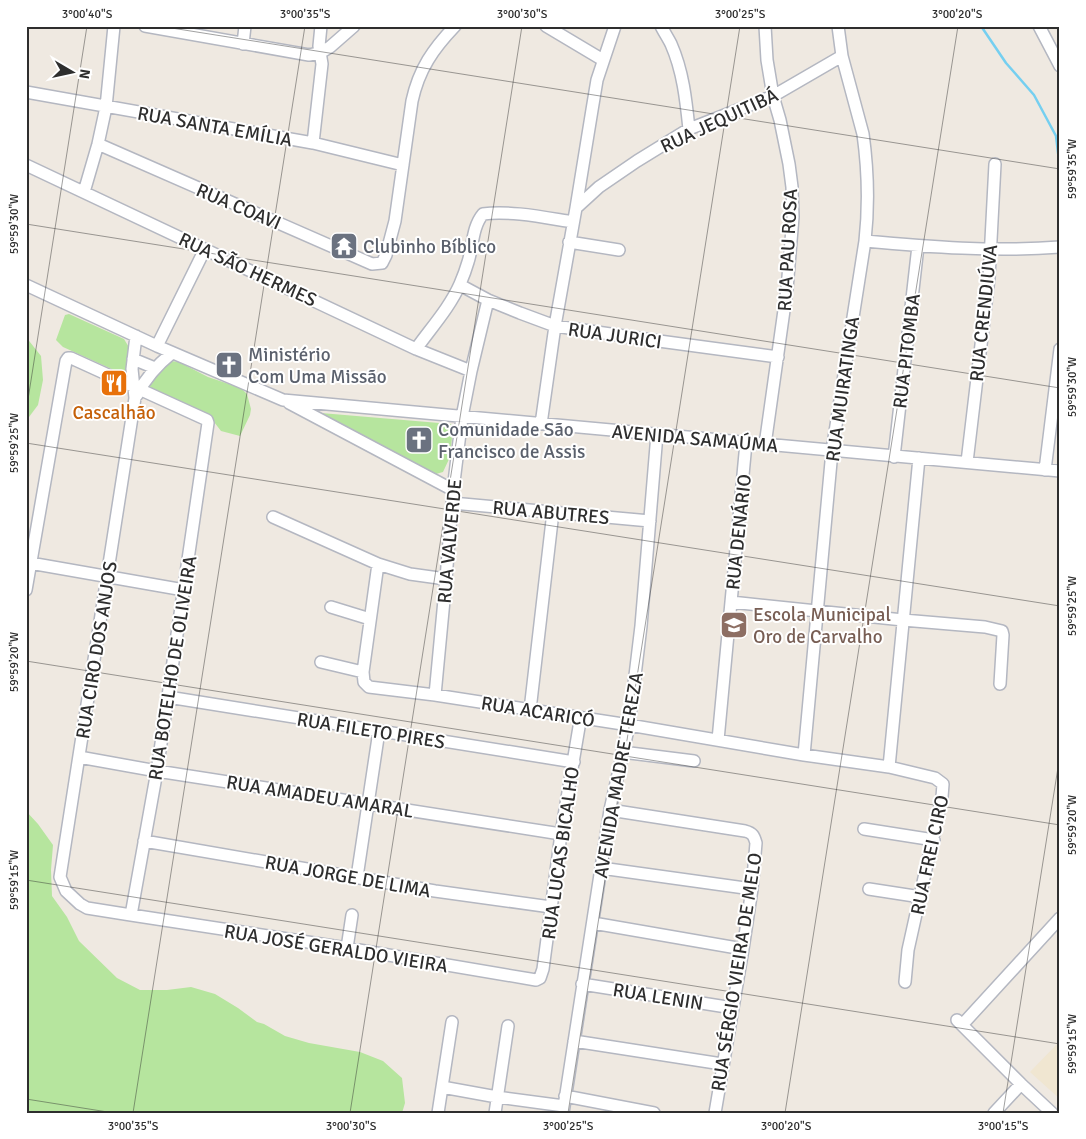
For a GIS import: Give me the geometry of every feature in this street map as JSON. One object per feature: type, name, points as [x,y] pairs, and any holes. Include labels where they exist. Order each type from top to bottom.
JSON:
[{"type":"street","points":[[84,192],[98,144],[106,107],[114,26]]},
{"type":"street","points":[[145,26],[309,55],[320,53],[330,47],[354,26]]},
{"type":"street","points":[[243,44],[245,26]]},
{"type":"street","points":[[313,144],[322,64],[319,46],[321,26]]},
{"type":"street","points":[[403,164],[412,101],[420,74],[428,58],[455,26]]},
{"type":"street","points":[[546,26],[603,60]]},
{"type":"street","points":[[541,424],[555,326],[597,80],[615,26]]},
{"type":"street","points":[[661,26],[671,42],[678,61],[684,86],[690,129]]},
{"type":"street","name":"RUA PAU ROSA","points":[[765,26],[767,60],[773,96],[789,164],[793,217],[787,289],[766,445]]},
{"type":"street","name":"RUA MUIRATINGA","points":[[804,755],[832,451],[865,241],[868,202],[865,147],[842,56],[838,26]]},
{"type":"street","points":[[1039,26],[1060,66]]},
{"type":"street","name":"RUA JEQUITIBÁ","points":[[576,208],[599,187],[637,161],[690,129],[773,96],[842,56]]},
{"type":"street","name":"RUA SANTA EMÍLIA","points":[[26,92],[313,144],[403,164]]},
{"type":"street","name":"RUA COAVI","points":[[98,144],[372,264],[382,263],[386,256],[395,221],[403,164]]},
{"type":"street","name":"RUA CRENDIÚVA","points":[[967,462],[989,278],[995,164]]},
{"type":"street","name":"RUA SÃO HERMES","points":[[26,165],[416,349],[471,371]]},
{"type":"street","points":[[416,349],[449,304],[460,285],[477,225],[483,214],[533,216],[574,222]]},
{"type":"street","points":[[865,241],[918,246],[990,249],[1026,250],[1060,247]]},
{"type":"street","points":[[569,242],[619,250]]},
{"type":"street","name":"RUA PITOMBA","points":[[894,457],[918,246]]},
{"type":"street","points":[[157,346],[205,249]]},
{"type":"street","name":"AVENIDA SAMAÚMA","points":[[26,284],[172,353],[283,400],[1060,471]]},
{"type":"street","name":"RUA JURICI","points":[[460,285],[488,300],[555,326],[778,357]]},
{"type":"street","name":"RUA VALVERDE","points":[[435,695],[453,490],[462,417],[488,300]]},
{"type":"street","name":"RUA CIRO DOS ANJOS","points":[[131,915],[87,908],[66,892],[60,877],[136,391],[132,370],[136,336]]},
{"type":"street","points":[[1045,470],[1057,394],[1060,349]]},
{"type":"street","points":[[26,590],[66,361],[68,358],[71,358],[136,391],[154,368],[172,353]]},
{"type":"street","points":[[133,359],[154,368]]},
{"type":"street","name":"RUA BOTELHO DE OLIVEIRA","points":[[131,915],[157,771],[208,423],[207,420],[136,391]]},
{"type":"street","points":[[283,400],[453,490]]},
{"type":"street","name":"AVENIDA MADRE TEREZA","points":[[564,1105],[610,810],[629,726],[641,626],[657,434]]},
{"type":"street","name":"RUA DENÁRIO","points":[[718,740],[746,443]]},
{"type":"street","points":[[889,768],[920,458]]},
{"type":"street","name":"RUA ABUTRES","points":[[452,503],[650,521]]},
{"type":"street","points":[[530,710],[553,512]]},
{"type":"street","points":[[273,517],[378,564],[410,574],[446,579]]},
{"type":"street","points":[[30,563],[184,590]]},
{"type":"street","points":[[321,662],[363,672],[378,564]]},
{"type":"street","points":[[731,602],[985,627],[1002,631],[1000,684]]},
{"type":"street","points":[[331,607],[370,619]]},
{"type":"street","name":"RUA ACARICÓ","points":[[363,672],[365,684],[369,687],[435,695],[889,768]]},
{"type":"street","name":"RUA FILETO PIRES","points":[[168,697],[574,762]]},
{"type":"street","name":"RUA LUCAS BICALHO","points":[[540,978],[544,969],[561,834],[579,727]]},
{"type":"street","points":[[357,877],[379,731]]},
{"type":"street","points":[[622,752],[694,761]]},
{"type":"street","name":"RUA AMADEU AMARAL","points":[[79,757],[157,771],[561,834]]},
{"type":"street","name":"RUA FREI CIRO","points":[[889,768],[936,778],[943,784],[934,840],[908,950],[905,982]]},
{"type":"street","name":"RUA SÉRGIO VIEIRA DE MELO","points":[[610,810],[751,832],[754,836],[756,843],[752,889],[715,1113]]},
{"type":"street","points":[[864,829],[934,840]]},
{"type":"street","name":"RUA JORGE DE LIMA","points":[[144,841],[435,891],[552,907]]},
{"type":"street","points":[[602,868],[752,889]]},
{"type":"street","points":[[869,889],[921,897]]},
{"type":"street","name":"RUA JOSÉ GERALDO VIEIRA","points":[[131,915],[347,948],[531,980],[540,978]]},
{"type":"street","points":[[347,948],[352,915]]},
{"type":"street","points":[[1052,1113],[960,1023],[1060,918]]},
{"type":"street","points":[[593,923],[743,949]]},
{"type":"street","name":"RUA LENIN","points":[[582,984],[733,1008]]},
{"type":"street","points":[[438,1113],[452,1022]]},
{"type":"street","points":[[495,1113],[508,1026]]},
{"type":"street","points":[[574,1041],[722,1064]]},
{"type":"street","points":[[994,1113],[1021,1084]]},
{"type":"street","points":[[442,1087],[498,1097],[654,1113]]},
{"type":"shaded area","points":[[1060,1041],[1060,1099],[1030,1072]]},
{"type":"green space","points":[[69,314],[124,339],[130,349],[127,376],[63,347],[56,340],[65,315]]},
{"type":"green space","points":[[26,337],[41,356],[43,380],[38,405],[26,421]]},
{"type":"green space","points":[[171,361],[179,362],[208,377],[241,388],[247,394],[251,409],[250,415],[240,436],[221,431],[211,418],[147,387],[154,372]]},
{"type":"green space","points":[[321,413],[451,424],[453,428],[450,457],[443,472],[436,474],[352,436],[325,419]]},
{"type":"green space","points":[[26,811],[53,845],[51,870],[52,896],[67,917],[79,941],[117,978],[140,990],[167,990],[191,987],[215,994],[257,1022],[285,1036],[309,1043],[360,1052],[383,1061],[402,1078],[405,1103],[402,1113],[26,1113]]},
{"type":"waterway","points":[[981,26],[1006,63],[1034,95],[1056,136],[1060,169]]},
{"type":"place","name":"Clubinho Bíblico","points":[[344,246]]},
{"type":"place","name":"Ministério Com Uma Missão","points":[[229,365]]},
{"type":"place","name":"Cascalhão","points":[[114,383]]},
{"type":"place","name":"Comunidade São Francisco de Assis","points":[[419,440]]},
{"type":"place","name":"Escola Municipal Oro de Carvalho","points":[[734,625]]}]
